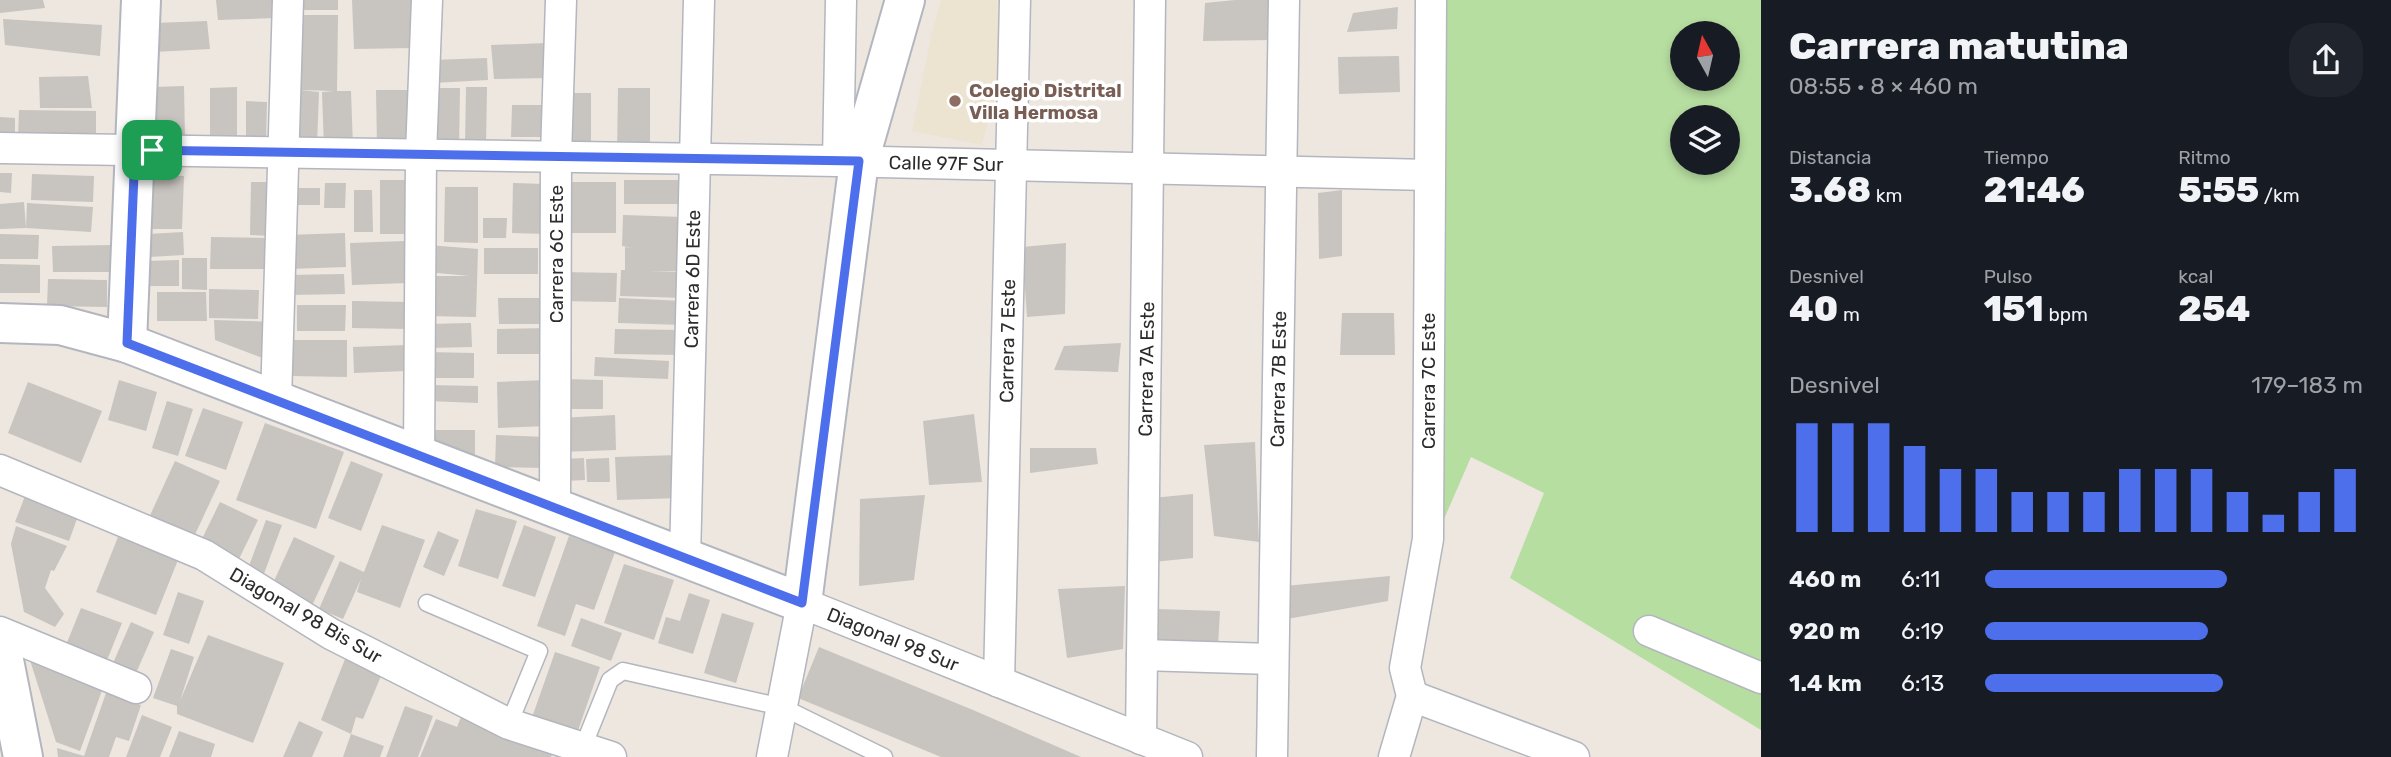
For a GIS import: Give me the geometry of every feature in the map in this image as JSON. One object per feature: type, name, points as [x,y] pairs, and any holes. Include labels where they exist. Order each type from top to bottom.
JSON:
[{"type":"street","points":[[127,343],[141,0]]},
{"type":"street","points":[[276,401],[288,0]]},
{"type":"street","points":[[419,456],[421,155],[427,0]]},
{"type":"street","name":"Carrera 6C Este","points":[[555,508],[556,156],[561,0]]},
{"type":"street","name":"Carrera 6D Este","points":[[685,558],[699,0]]},
{"type":"street","points":[[772,757],[802,603],[848,161],[841,0]]},
{"type":"street","points":[[848,161],[905,0]]},
{"type":"street","name":"Carrera 7 Este","points":[[999,682],[1015,0]]},
{"type":"street","name":"Carrera 7A Este","points":[[1141,739],[1150,0]]},
{"type":"street","name":"Carrera 7B Este","points":[[1272,757],[1284,0]]},
{"type":"street","name":"Carrera 7C Este","points":[[1394,757],[1412,696],[1405,668],[1428,539],[1431,0]]},
{"type":"street","name":"Calle 97F Sur","points":[[0,148],[848,161],[1429,174]]},
{"type":"street","name":"Diagonal 98 Sur","points":[[0,323],[60,325],[127,343],[802,603],[1187,757]]},
{"type":"street","name":"Diagonal 98 Bis Sur","points":[[0,470],[204,555],[331,634],[509,724],[611,757]]},
{"type":"street","points":[[1649,631],[1761,678]]},
{"type":"street","points":[[0,632],[136,688]]},
{"type":"street","points":[[0,640],[23,757]]},
{"type":"street","points":[[1142,655],[1273,659]]},
{"type":"street","points":[[1412,696],[1574,757]]},
{"type":"lane","points":[[427,603],[539,651],[509,724]]},
{"type":"lane","points":[[583,747],[610,680],[623,671],[782,707],[884,757]]},
{"type":"shaded area","name":"Colegio Distrital Villa Hermosa","points":[[941,0],[997,0],[1001,71],[982,145],[912,131]]},
{"type":"green space","points":[[1444,0],[1761,0],[1761,730],[1510,578],[1544,493],[1471,457],[1438,533]]},
{"type":"building","points":[[0,0],[43,0],[45,8],[0,13]]},
{"type":"building","points":[[216,0],[273,0],[275,18],[218,20]]},
{"type":"building","points":[[298,0],[338,0],[338,10],[298,10]]},
{"type":"building","points":[[352,0],[412,0],[413,48],[354,49]]},
{"type":"building","points":[[1273,0],[1273,40],[1203,41],[1205,3]]},
{"type":"building","points":[[1398,7],[1397,29],[1347,32],[1353,13]]},
{"type":"building","points":[[298,15],[338,15],[337,91],[351,91],[353,147],[324,148],[322,92],[334,91],[300,90],[319,92],[317,145],[291,144]]},
{"type":"building","points":[[3,19],[102,25],[100,56],[5,45]]},
{"type":"building","points":[[207,21],[210,49],[154,52],[155,23]]},
{"type":"building","points":[[547,43],[549,78],[494,79],[491,45]]},
{"type":"building","points":[[1399,56],[1400,92],[1339,94],[1338,57]]},
{"type":"building","points":[[487,58],[488,80],[433,83],[432,60]]},
{"type":"building","points":[[88,76],[92,108],[40,108],[39,77]]},
{"type":"building","points":[[184,86],[185,139],[155,141],[154,87]]},
{"type":"building","points":[[237,87],[237,143],[210,144],[210,88]]},
{"type":"building","points":[[466,87],[487,87],[486,145],[465,145]]},
{"type":"building","points":[[433,88],[460,88],[459,149],[432,148]]},
{"type":"building","points":[[618,88],[650,88],[650,152],[617,152]]},
{"type":"building","points":[[376,90],[407,90],[408,145],[377,146]]},
{"type":"building","points":[[566,93],[591,93],[591,152],[566,152]]},
{"type":"building","points":[[246,101],[267,102],[266,143],[246,143]]},
{"type":"building","points":[[512,105],[543,105],[543,137],[511,137]]},
{"type":"building","points":[[19,110],[96,111],[96,138],[18,138]]},
{"type":"building","points":[[0,117],[15,118],[15,140],[0,140]]},
{"type":"building","points":[[0,173],[12,173],[11,193],[0,192]]},
{"type":"building","points":[[32,174],[94,176],[93,202],[31,200]]},
{"type":"building","points":[[153,175],[184,176],[182,229],[152,229]]},
{"type":"building","points":[[380,180],[413,180],[412,234],[380,234]]},
{"type":"building","points":[[624,180],[678,180],[678,204],[624,204]]},
{"type":"building","points":[[251,182],[277,182],[275,236],[250,235]]},
{"type":"building","points":[[566,182],[616,182],[616,233],[566,233]]},
{"type":"building","points":[[325,183],[346,183],[345,208],[324,208]]},
{"type":"building","points":[[513,183],[546,184],[545,234],[512,233]]},
{"type":"building","points":[[445,187],[478,187],[478,243],[444,242]]},
{"type":"building","points":[[293,188],[320,188],[320,205],[293,205]]},
{"type":"building","points":[[354,190],[372,190],[373,232],[354,232]]},
{"type":"building","points":[[1342,190],[1342,256],[1319,259],[1318,193]]},
{"type":"building","points":[[24,202],[26,228],[0,229],[0,204]]},
{"type":"building","points":[[27,203],[93,207],[91,232],[26,228]]},
{"type":"building","points":[[623,215],[683,217],[685,271],[649,271],[686,272],[685,298],[620,296],[621,270],[625,270],[625,247],[633,248],[622,246]]},
{"type":"building","points":[[483,218],[507,218],[506,238],[483,238]]},
{"type":"building","points":[[183,232],[184,255],[149,257],[148,234]]},
{"type":"building","points":[[345,233],[346,267],[289,269],[288,235]]},
{"type":"building","points":[[0,234],[39,235],[38,259],[0,259]]},
{"type":"building","points":[[211,237],[273,238],[273,269],[210,269]]},
{"type":"building","points":[[405,241],[407,283],[352,285],[350,243]]},
{"type":"building","points":[[1066,243],[1065,314],[1027,317],[1022,247]]},
{"type":"building","points":[[114,245],[115,272],[53,272],[52,246]]},
{"type":"building","points":[[428,245],[478,249],[476,317],[426,316],[427,276],[470,276],[426,272]]},
{"type":"building","points":[[484,248],[538,248],[538,274],[484,274]]},
{"type":"building","points":[[182,258],[207,258],[207,290],[182,289]]},
{"type":"building","points":[[179,260],[179,286],[146,286],[146,261]]},
{"type":"building","points":[[0,264],[40,265],[40,293],[0,293]]},
{"type":"building","points":[[561,272],[617,273],[616,302],[560,301]]},
{"type":"building","points":[[344,274],[345,294],[288,295],[288,275]]},
{"type":"building","points":[[48,279],[107,280],[107,307],[47,306]]},
{"type":"building","points":[[209,289],[259,290],[258,319],[209,318]]},
{"type":"building","points":[[157,292],[206,292],[207,321],[157,321]]},
{"type":"building","points":[[498,298],[553,298],[553,324],[499,324]]},
{"type":"building","points":[[619,298],[684,301],[683,325],[618,323]]},
{"type":"building","points":[[352,301],[409,302],[409,329],[352,328]]},
{"type":"building","points":[[297,305],[346,305],[345,331],[297,331]]},
{"type":"building","points":[[1342,313],[1394,313],[1395,355],[1340,355]]},
{"type":"building","points":[[214,320],[277,322],[273,362],[215,340]]},
{"type":"building","points":[[471,323],[472,347],[429,348],[428,324]]},
{"type":"building","points":[[550,328],[551,354],[497,354],[497,329]]},
{"type":"building","points":[[615,329],[682,330],[682,355],[614,354]]},
{"type":"building","points":[[290,340],[347,340],[347,377],[289,376]]},
{"type":"building","points":[[1121,343],[1118,372],[1054,370],[1064,346]]},
{"type":"building","points":[[406,345],[407,371],[354,373],[353,347]]},
{"type":"building","points":[[427,352],[474,353],[474,378],[426,378]]},
{"type":"building","points":[[595,357],[669,361],[668,379],[594,376]]},
{"type":"building","points":[[563,379],[603,380],[603,409],[563,409]]},
{"type":"building","points":[[119,380],[157,392],[146,431],[108,420]]},
{"type":"building","points":[[547,380],[549,426],[498,428],[497,382]]},
{"type":"building","points":[[28,382],[102,411],[81,463],[8,433]]},
{"type":"building","points":[[429,385],[478,386],[478,403],[428,401]]},
{"type":"building","points":[[167,401],[193,409],[178,456],[152,448]]},
{"type":"building","points":[[203,408],[243,422],[226,470],[185,456]]},
{"type":"building","points":[[974,414],[982,482],[929,485],[923,421]]},
{"type":"building","points":[[615,415],[616,450],[560,452],[559,418]]},
{"type":"building","points":[[265,423],[344,452],[316,529],[236,500]]},
{"type":"building","points":[[425,430],[475,430],[475,461],[425,444]]},
{"type":"building","points":[[496,435],[547,437],[546,468],[495,467]]},
{"type":"building","points":[[1255,442],[1259,542],[1214,536],[1204,445]]},
{"type":"building","points":[[1030,448],[1096,448],[1098,464],[1030,473]]},
{"type":"building","points":[[678,455],[680,498],[617,500],[615,457]]},
{"type":"building","points":[[584,458],[585,480],[564,481],[563,459]]},
{"type":"building","points":[[609,458],[610,482],[587,482],[586,459]]},
{"type":"building","points":[[175,461],[220,481],[191,543],[147,522]]},
{"type":"building","points":[[351,461],[383,474],[361,531],[328,518]]},
{"type":"building","points":[[1193,494],[1193,558],[1153,562],[1152,498]]},
{"type":"building","points":[[925,495],[914,580],[859,586],[860,499]]},
{"type":"building","points":[[25,496],[78,516],[69,541],[15,522]]},
{"type":"building","points":[[220,502],[258,520],[237,563],[199,545]]},
{"type":"building","points":[[476,509],[517,521],[498,579],[458,566]]},
{"type":"building","points":[[266,520],[282,525],[262,579],[246,574]]},
{"type":"building","points":[[382,525],[425,540],[400,608],[357,592],[361,579],[343,619],[319,609],[340,561],[364,572]]},
{"type":"building","points":[[524,525],[556,537],[535,597],[502,586]]},
{"type":"building","points":[[16,526],[67,546],[54,571],[51,570],[45,588],[64,614],[55,627],[24,612],[11,544]]},
{"type":"building","points":[[438,531],[459,540],[444,576],[423,567]]},
{"type":"building","points":[[569,536],[615,552],[594,610],[576,604],[565,636],[537,626]]},
{"type":"building","points":[[118,537],[178,560],[156,615],[96,592]]},
{"type":"building","points":[[294,537],[335,556],[310,610],[269,592]]},
{"type":"building","points":[[624,564],[674,580],[654,640],[604,623]]},
{"type":"building","points":[[1390,576],[1388,601],[1287,619],[1285,586]]},
{"type":"building","points":[[1125,586],[1123,649],[1067,658],[1058,589]]},
{"type":"building","points":[[178,592],[204,601],[189,644],[163,635]]},
{"type":"building","points":[[689,593],[710,600],[693,654],[658,643],[666,617],[680,621]]},
{"type":"building","points":[[81,608],[122,623],[105,665],[64,650]]},
{"type":"building","points":[[1157,609],[1220,611],[1218,645],[1154,643]]},
{"type":"building","points":[[722,613],[754,623],[736,683],[704,673]]},
{"type":"building","points":[[581,618],[622,633],[611,661],[571,646]]},
{"type":"building","points":[[131,622],[154,632],[133,680],[110,670]]},
{"type":"building","points":[[208,635],[284,663],[253,743],[177,714],[177,706],[153,698],[171,649],[194,657],[180,701]]},
{"type":"building","points":[[819,647],[1081,757],[941,757],[798,698]]},
{"type":"building","points":[[555,652],[600,667],[574,742],[529,726]]},
{"type":"building","points":[[29,657],[104,685],[80,751],[56,742]]},
{"type":"building","points":[[345,659],[381,676],[363,719],[356,717],[351,734],[321,720]]},
{"type":"building","points":[[106,693],[141,705],[129,741],[116,737],[109,757],[58,757],[57,748],[84,756]]},
{"type":"building","points":[[405,706],[433,716],[418,757],[386,757]]},
{"type":"building","points":[[463,712],[555,749],[551,757],[420,757],[436,719],[457,727]]},
{"type":"building","points":[[142,715],[172,727],[160,757],[126,757]]},
{"type":"building","points":[[299,721],[323,732],[312,757],[283,757]]},
{"type":"building","points":[[179,731],[215,744],[211,757],[169,757]]},
{"type":"building","points":[[351,734],[384,746],[380,757],[343,757]]},
{"type":"place","name":"Colegio Distrital Villa Hermosa","points":[[955,101]]},
{"type":"route","points":[[135,150],[152,150],[859,161],[802,603],[127,343],[135,150]]}]
